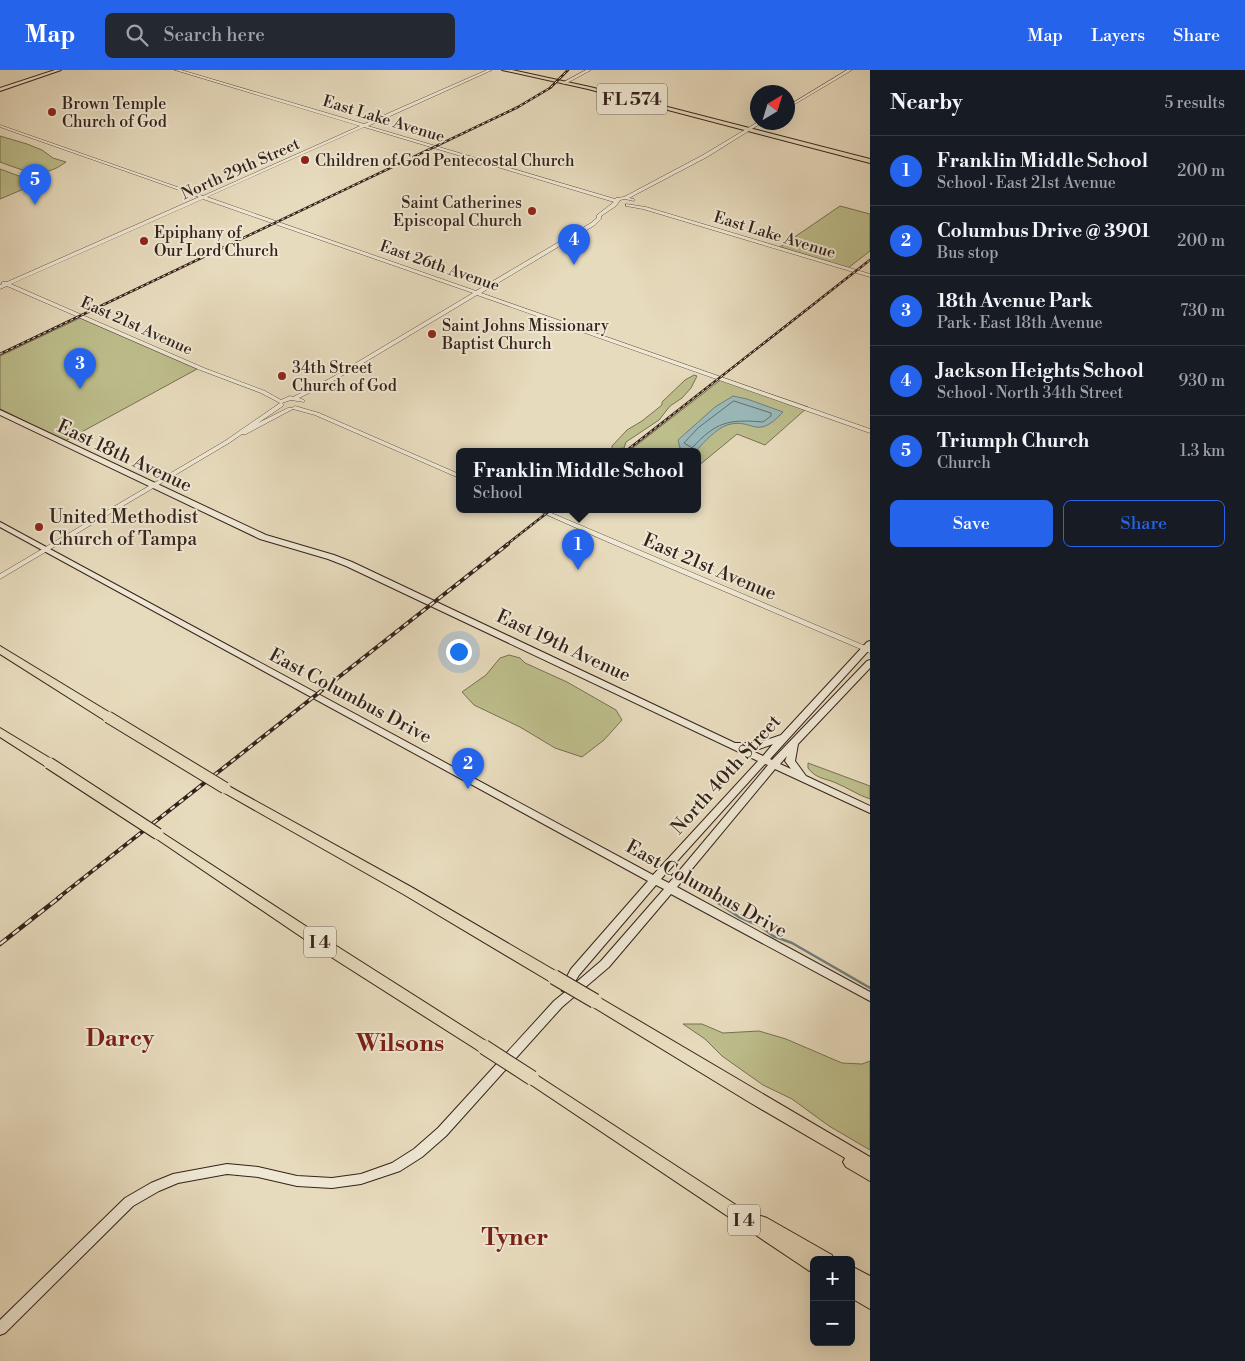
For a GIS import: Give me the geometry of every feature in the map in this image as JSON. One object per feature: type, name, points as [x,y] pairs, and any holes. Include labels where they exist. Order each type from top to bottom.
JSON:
[{"type":"highway","points":[[0,648],[108,717],[225,788],[408,890],[754,1098],[870,1165]]},
{"type":"highway","points":[[0,658],[108,717]]},
{"type":"highway","name":"I 4","points":[[0,732],[158,834],[333,951],[532,1078],[810,1262]]},
{"type":"highway","points":[[754,1098],[870,1174]]},
{"type":"highway","points":[[675,1174],[819,1256]]},
{"type":"highway","points":[[855,1276],[870,1285]]},
{"type":"highway","points":[[855,1291],[870,1300]]},
{"type":"main road","points":[[0,90],[59,70]]},
{"type":"main road","name":"FL 574","points":[[505,70],[564,83],[870,161]]},
{"type":"main road","name":"FL 574","points":[[515,70],[551,80]]},
{"type":"main road","name":"East 18th Avenue","points":[[0,412],[237,526]]},
{"type":"main road","name":"East Columbus Drive","points":[[0,524],[870,997]]},
{"type":"main road","name":"East 19th Avenue","points":[[237,526],[263,538],[349,564],[870,810]]},
{"type":"main road","name":"North 40th Street","points":[[558,1004],[575,972],[655,879],[782,737],[869,648]]},
{"type":"main road","name":"North 40th Street","points":[[0,1329],[129,1202],[155,1187],[177,1178],[227,1169],[258,1172],[297,1181],[332,1183],[361,1179],[396,1167],[418,1153],[442,1132],[558,1004],[605,964],[772,765],[870,663]]},
{"type":"main road","points":[[730,744],[760,746],[782,737]]},
{"type":"main road","points":[[794,742],[790,762],[805,780]]},
{"type":"street","name":"East Lake Avenue","points":[[178,70],[619,200]]},
{"type":"street","name":"North 29th Street","points":[[0,287],[490,70]]},
{"type":"street","points":[[564,83],[589,70]]},
{"type":"street","points":[[795,103],[850,70]]},
{"type":"street","name":"East 26th Avenue","points":[[0,126],[870,431]]},
{"type":"street","points":[[599,218],[619,200],[749,130]]},
{"type":"street","points":[[227,442],[281,403],[332,379],[599,218],[629,203],[676,171]]},
{"type":"street","points":[[619,200],[629,203]]},
{"type":"street","points":[[619,200],[629,203]]},
{"type":"street","name":"East Lake Avenue","points":[[629,203],[870,276]]},
{"type":"street","name":"East 21st Avenue","points":[[0,282],[202,369],[263,392],[292,398],[297,406]]},
{"type":"street","points":[[0,576],[227,442],[297,406],[332,379]]},
{"type":"street","name":"East 21st Avenue","points":[[263,392],[281,403],[297,406]]},
{"type":"street","points":[[297,406],[456,475]]},
{"type":"street","name":"East 21st Avenue","points":[[547,513],[869,648]]},
{"type":"green space","points":[[0,136],[27,144],[42,150],[53,158],[66,162],[49,171],[33,172],[0,162]]},
{"type":"green space","points":[[0,169],[38,183],[0,199]]},
{"type":"green space","points":[[840,206],[870,214],[870,251],[848,268],[780,247]]},
{"type":"green space","points":[[80,318],[197,369],[65,441],[0,409],[0,356]]},
{"type":"green space","points":[[694,375],[697,376],[691,388],[682,398],[670,406],[659,420],[626,442],[624,448],[612,448],[627,430],[662,405],[662,402],[685,380]]},
{"type":"green space","points":[[723,378],[808,407],[765,445],[737,434],[701,464],[701,448],[633,448]]},
{"type":"green space","points":[[509,655],[520,658],[525,663],[567,682],[616,710],[622,720],[604,740],[582,757],[555,748],[520,727],[474,705],[462,692],[486,675],[500,658]]},
{"type":"green space","points":[[808,763],[870,786],[870,799],[817,776],[808,768]]},
{"type":"green space","points":[[683,1024],[702,1024],[723,1033],[759,1031],[786,1039],[842,1063],[862,1064],[870,1061],[870,1150],[829,1126],[792,1099],[763,1085],[722,1056],[705,1039]]},
{"type":"water","points":[[733,396],[783,412],[766,426],[755,427],[736,423],[727,425],[699,448],[680,448],[678,440],[715,407]]},
{"type":"waterway","points":[[718,903],[739,917],[760,926],[773,936],[792,943],[870,988]]},
{"type":"railway","points":[[0,354],[518,107],[550,88],[568,70]]},
{"type":"railway","points":[[630,448],[870,260]]},
{"type":"railway","points":[[506,545],[547,513]]},
{"type":"railway","points":[[58,898],[508,544]]},
{"type":"railway","points":[[0,944],[60,897]]},
{"type":"place","name":"Brown Temple Church of God","points":[[52,112]]},
{"type":"place","name":"Children of God Pentecostal Church","points":[[305,160]]},
{"type":"place","name":"Triumph Church","points":[[35,205]]},
{"type":"place","name":"Saint Catherines Episcopal Church","points":[[532,211]]},
{"type":"place","name":"Epiphany of Our Lord Church","points":[[144,241]]},
{"type":"place","name":"Jackson Heights School","points":[[574,265]]},
{"type":"place","name":"Saint Johns Missionary Baptist Church","points":[[432,334]]},
{"type":"place","name":"34th Street Church of God","points":[[282,376]]},
{"type":"place","name":"18th Avenue Park","points":[[80,389]]},
{"type":"place","name":"United Methodist Church of Tampa","points":[[39,527]]},
{"type":"place","name":"Franklin Middle School","points":[[578,570]]},
{"type":"place","name":"Columbus Drive @ 3901","points":[[468,789]]},
{"type":"district","name":"Darcy","points":[[120,1038]]},
{"type":"district","name":"Wilsons","points":[[400,1043]]},
{"type":"district","name":"Tyner","points":[[515,1237]]}]
